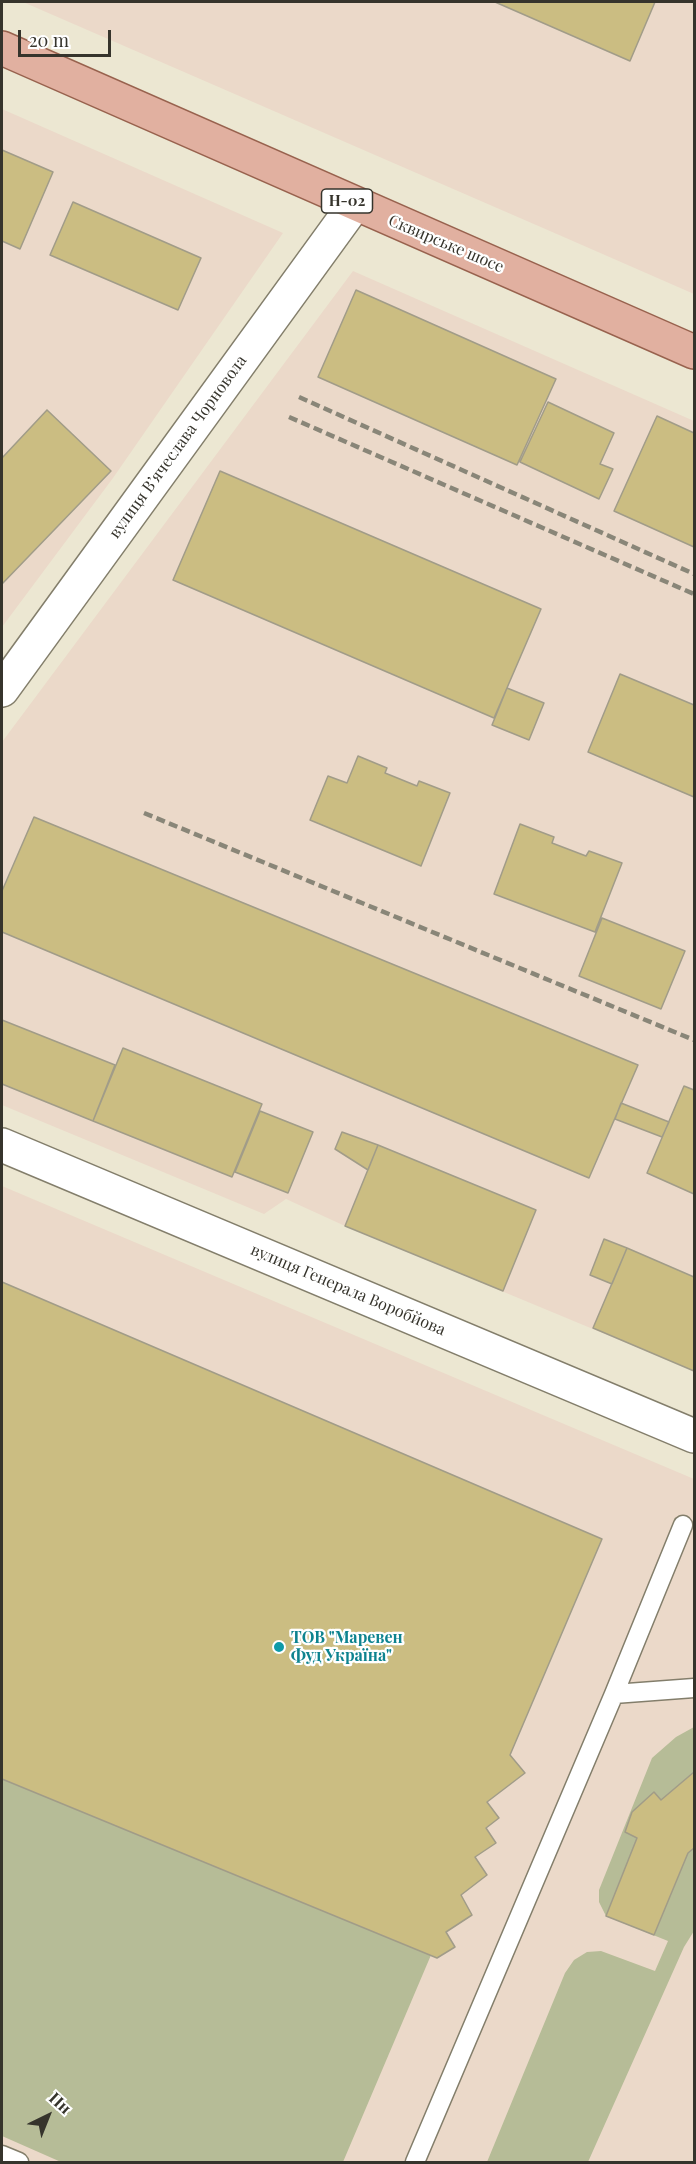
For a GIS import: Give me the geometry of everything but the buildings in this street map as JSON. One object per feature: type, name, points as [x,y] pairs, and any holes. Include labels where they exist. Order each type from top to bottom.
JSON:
[{"type":"main road","name":"Сквирське шосе","points":[[2,48],[694,352]]},
{"type":"street","name":"вулиця Вʼячеслава Чорновола","points":[[2,690],[355,204]]},
{"type":"street","name":"вулиця Генерала Воробйова","points":[[2,1144],[694,1436]]},
{"type":"lane","points":[[415,2163],[614,1694],[683,1525]]},
{"type":"lane","points":[[614,1694],[694,1688]]},
{"type":"lane","points":[[2,2155],[19,2163]]},
{"type":"shaded area","points":[[23,2],[694,2],[694,294],[566,238]]},
{"type":"shaded area","points":[[2,109],[283,233],[113,478],[2,627]]},
{"type":"shaded area","points":[[353,271],[694,421],[694,1371],[345,1226],[286,1199],[264,1214],[2,1105],[2,742]]},
{"type":"shaded area","points":[[2,1186],[694,1479],[694,2162],[2,2162]]},
{"type":"green space","points":[[694,1727],[694,1931],[684,1947],[588,2162],[487,2162],[565,1973],[574,1960],[587,1952],[601,1951],[655,1971],[668,1941],[606,1916],[599,1902],[599,1890],[652,1758],[676,1737]]},
{"type":"green space","points":[[2,1779],[431,1955],[343,2162],[61,2162],[2,2136]]},
{"type":"railway","points":[[299,397],[694,574]]},
{"type":"railway","points":[[289,417],[694,594]]},
{"type":"railway","points":[[144,813],[694,1040]]},
{"type":"place","name":"ТОВ \"Маревен Фуд Україна\"","points":[[279,1647]]}]
